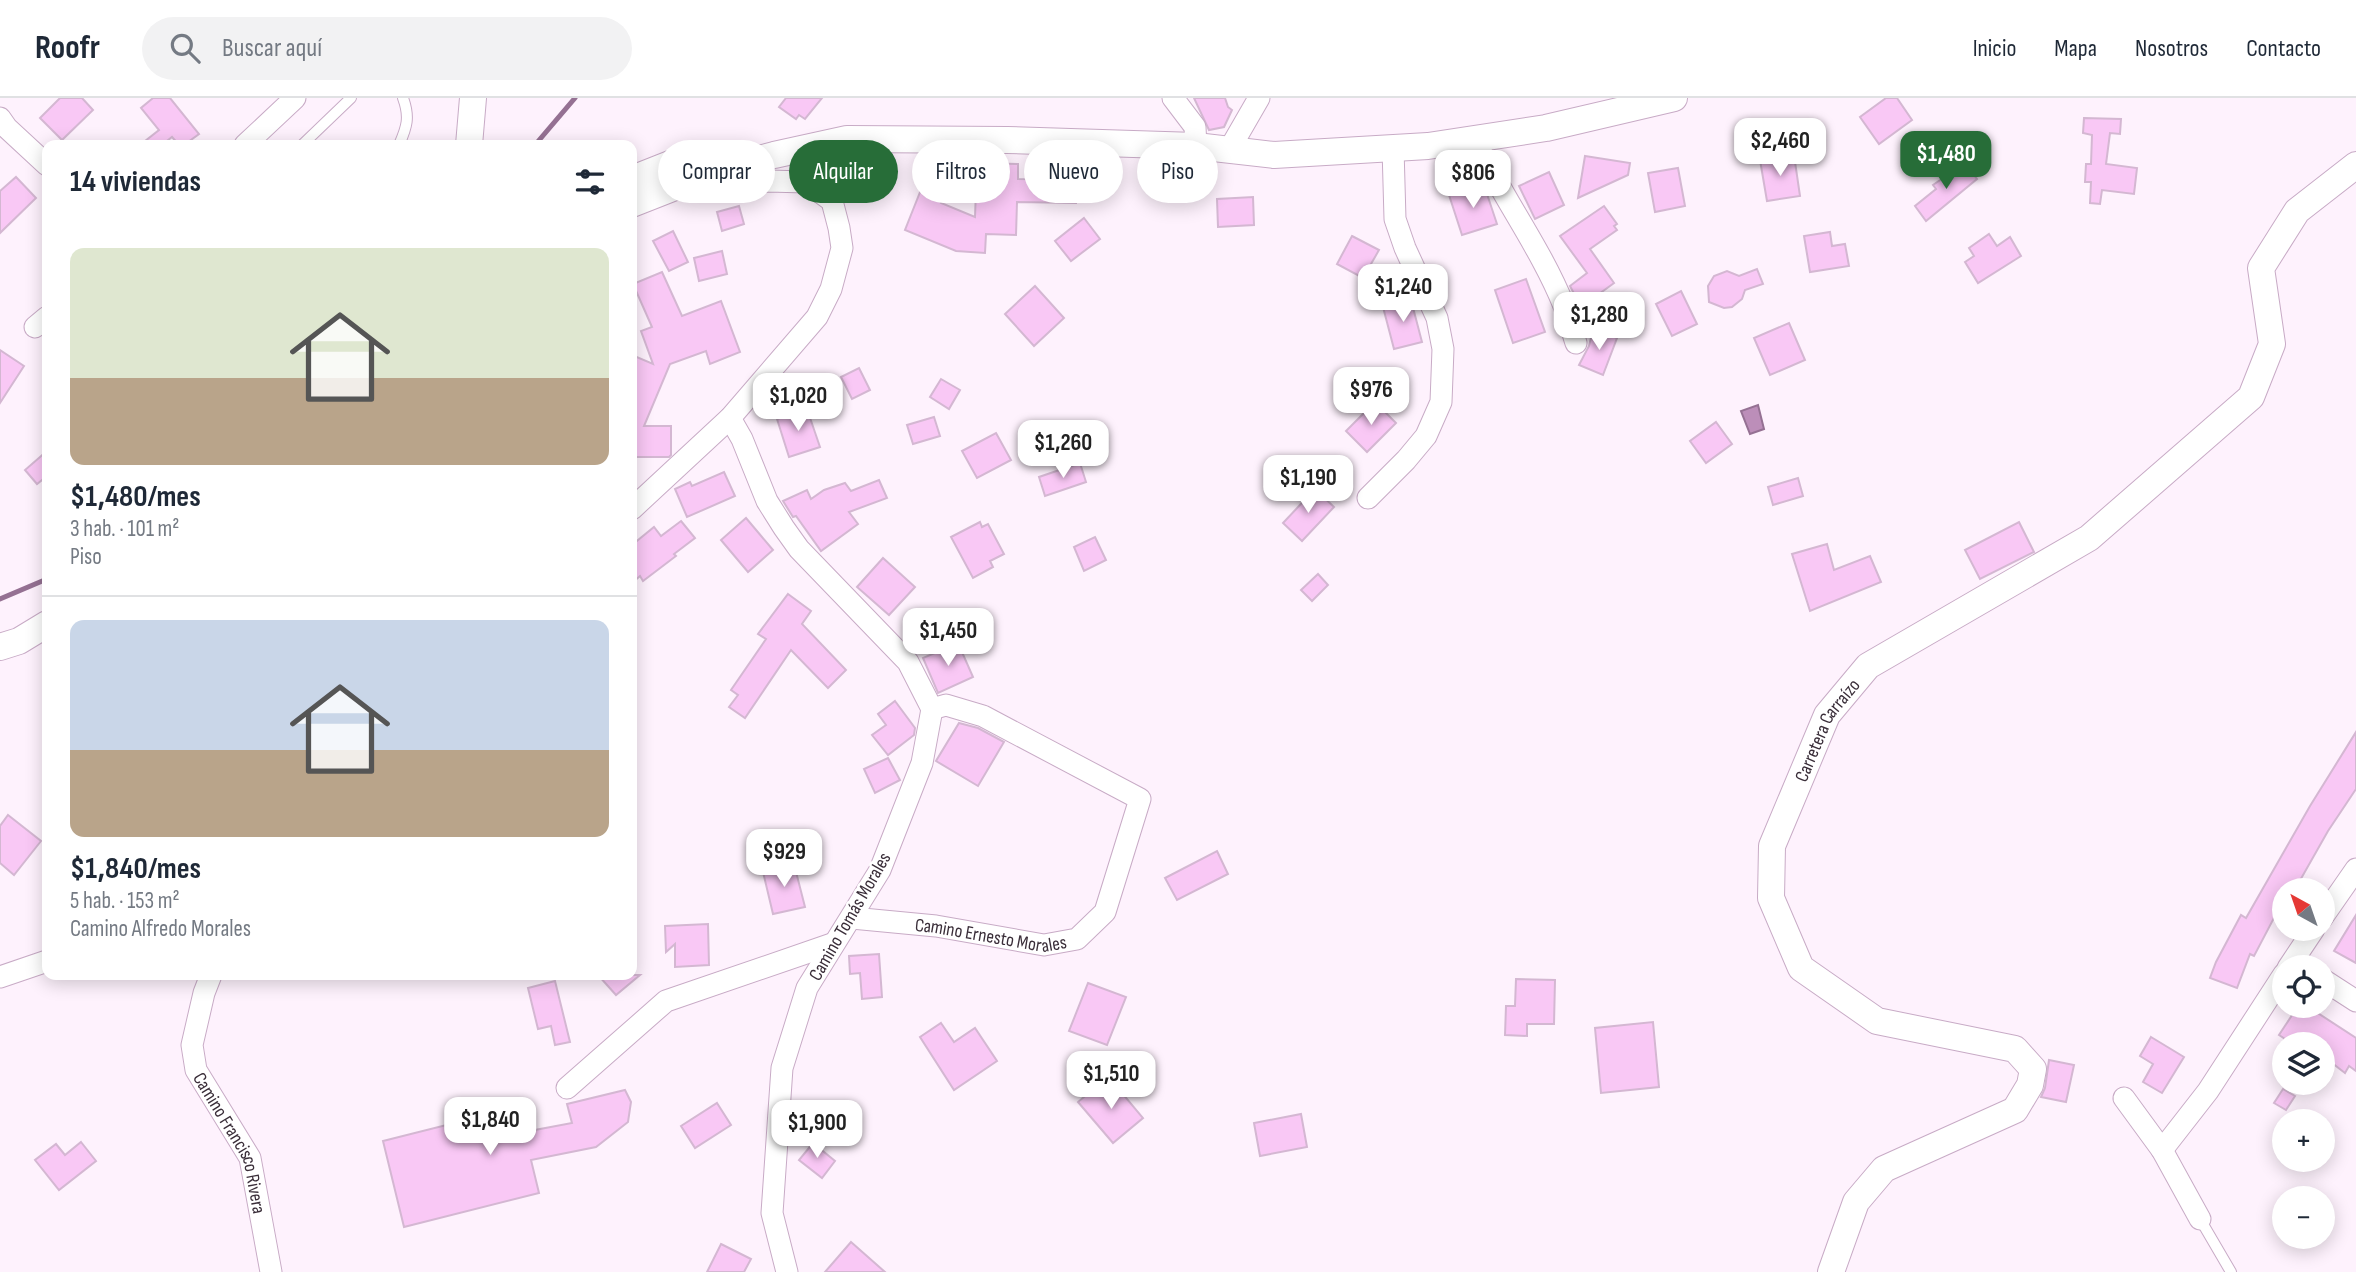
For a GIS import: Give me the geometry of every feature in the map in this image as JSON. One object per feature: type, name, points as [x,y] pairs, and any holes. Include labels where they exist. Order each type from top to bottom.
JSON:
[{"type":"street","points":[[250,140],[295,98]]},
{"type":"street","points":[[470,140],[474,98]]},
{"type":"street","points":[[1173,98],[1195,127],[1196,140]]},
{"type":"street","points":[[1229,150],[1259,98]]},
{"type":"street","points":[[1218,149],[1274,155],[1428,146],[1546,128],[1674,98]]},
{"type":"street","points":[[2,127],[42,161]]},
{"type":"street","points":[[775,155],[847,139],[1137,144]]},
{"type":"street","points":[[1475,139],[1490,172],[1540,258],[1564,306],[1576,342]]},
{"type":"street","points":[[1368,498],[1426,436],[1441,402],[1443,349],[1437,318],[1405,248],[1395,219],[1393,148]]},
{"type":"street","name":"Carretera Carraízo","points":[[1831,1272],[1856,1202],[1884,1169],[2015,1110],[2030,1084],[2033,1069],[2015,1049],[1877,1021],[1801,968],[1771,898],[1772,846],[1827,715],[1868,666],[2089,538],[2251,397],[2272,344],[2261,268],[2297,211],[2356,165]]},
{"type":"street","points":[[637,176],[658,168]]},
{"type":"street","points":[[637,504],[730,418],[817,317],[831,289],[842,248],[832,201],[806,182],[775,181]]},
{"type":"street","points":[[637,202],[658,194]]},
{"type":"street","points":[[730,418],[742,439],[767,501],[784,528],[799,549],[908,663],[932,709]]},
{"type":"street","points":[[0,647],[42,627]]},
{"type":"street","name":"Camino Ernesto Morales","points":[[852,918],[936,926],[1044,945],[1077,939],[1105,912],[1140,799],[983,716],[946,705],[932,709]]},
{"type":"street","name":"Camino Tomás Morales","points":[[786,1272],[772,1213],[782,1068],[807,988],[880,870],[922,763],[932,709]]},
{"type":"street","points":[[2335,899],[2356,869]]},
{"type":"street","points":[[567,1088],[666,1001],[832,944]]},
{"type":"street","points":[[0,977],[42,963]]},
{"type":"street","name":"Camino Francisco Rivera","points":[[209,980],[192,1045],[196,1070],[250,1158],[271,1272]]},
{"type":"street","points":[[2335,987],[2356,1001]]},
{"type":"street","points":[[2162,1150],[2208,1091],[2272,998]]},
{"type":"street","points":[[2124,1098],[2162,1150],[2200,1219]]},
{"type":"lane","points":[[307,140],[351,98]]},
{"type":"lane","points":[[401,140],[408,125],[408,111],[403,98]]},
{"type":"lane","points":[[2200,1219],[2231,1272]]},
{"type":"shaded area","points":[[1758,405],[1764,429],[1750,434],[1741,411]]},
{"type":"building","points":[[60,98],[82,98],[93,110],[62,140],[40,118]]},
{"type":"building","points":[[153,98],[170,98],[199,134],[191,140],[175,140],[172,137],[168,140],[146,140],[159,130],[141,108]]},
{"type":"building","points":[[786,98],[822,98],[805,119],[799,115],[796,119],[779,107]]},
{"type":"building","points":[[1194,98],[1225,98],[1232,110],[1224,127],[1209,130]]},
{"type":"building","points":[[1886,98],[1897,98],[1912,120],[1879,144],[1860,117]]},
{"type":"building","points":[[2084,118],[2121,119],[2120,134],[2110,133],[2106,164],[2137,168],[2134,194],[2102,190],[2100,204],[2090,203],[2091,182],[2085,182],[2086,164],[2091,164],[2092,135],[2083,133]]},
{"type":"building","points":[[1794,155],[1800,196],[1767,201],[1760,160]]},
{"type":"building","points":[[1585,156],[1630,163],[1628,175],[1578,198]]},
{"type":"building","points":[[1965,163],[1977,179],[1926,221],[1915,206],[1936,189],[1933,185]]},
{"type":"building","points":[[1010,164],[1018,164],[1018,179],[1024,179],[1024,202],[1017,202],[1016,235],[986,234],[985,253],[956,251],[905,230],[916,203],[941,203],[975,217],[976,203],[1010,203]]},
{"type":"building","points":[[1678,168],[1685,206],[1655,212],[1648,173]]},
{"type":"building","points":[[1549,172],[1564,205],[1535,219],[1519,186]]},
{"type":"building","points":[[16,177],[36,198],[0,233],[0,191]]},
{"type":"building","points":[[1484,185],[1497,224],[1462,235],[1449,195]]},
{"type":"building","points":[[1253,197],[1254,225],[1218,227],[1218,199]]},
{"type":"building","points":[[739,206],[744,224],[722,231],[717,212]]},
{"type":"building","points":[[1604,206],[1617,224],[1614,226],[1617,230],[1590,249],[1614,283],[1581,307],[1570,286],[1587,273],[1560,236]]},
{"type":"building","points":[[1084,218],[1100,239],[1071,261],[1055,241]]},
{"type":"building","points":[[673,231],[688,262],[669,271],[653,241]]},
{"type":"building","points":[[1830,232],[1832,246],[1845,244],[1849,266],[1810,272],[1804,236]]},
{"type":"building","points":[[1989,234],[1997,246],[2010,237],[2021,256],[1978,283],[1965,262],[1974,256],[1969,248]]},
{"type":"building","points":[[1352,236],[1379,250],[1363,278],[1337,264]]},
{"type":"building","points":[[722,251],[727,274],[699,281],[694,258]]},
{"type":"building","points":[[1757,269],[1763,284],[1745,290],[1742,299],[1732,307],[1724,308],[1709,302],[1708,286],[1714,276],[1727,271],[1739,276]]},
{"type":"building","points":[[662,272],[682,316],[721,301],[740,352],[710,364],[706,351],[670,364],[644,426],[671,426],[669,457],[637,457],[637,357],[653,364],[641,331],[652,327],[637,293],[637,282]]},
{"type":"building","points":[[1526,279],[1545,332],[1513,343],[1495,290]]},
{"type":"building","points":[[1035,286],[1064,318],[1034,346],[1005,314]]},
{"type":"building","points":[[1681,291],[1697,324],[1672,336],[1656,304]]},
{"type":"building","points":[[1411,300],[1422,342],[1394,349],[1383,307]]},
{"type":"building","points":[[1789,323],[1805,360],[1770,375],[1754,338]]},
{"type":"building","points":[[1593,329],[1617,338],[1603,375],[1579,365],[1589,346]]},
{"type":"building","points":[[0,350],[24,366],[0,403]]},
{"type":"building","points":[[859,368],[870,390],[852,399],[841,377]]},
{"type":"building","points":[[941,379],[960,390],[949,409],[930,397]]},
{"type":"building","points":[[1375,402],[1396,423],[1367,452],[1346,431]]},
{"type":"building","points":[[807,409],[820,447],[789,457],[777,419]]},
{"type":"building","points":[[934,417],[940,436],[913,444],[907,425]]},
{"type":"building","points":[[1716,422],[1732,444],[1706,463],[1690,441]]},
{"type":"building","points":[[996,433],[1011,460],[977,478],[962,451]]},
{"type":"building","points":[[42,455],[42,480],[37,484],[25,470]]},
{"type":"building","points":[[1080,463],[1086,482],[1045,496],[1039,477]]},
{"type":"building","points":[[724,472],[735,496],[687,517],[675,489],[690,482],[692,486]]},
{"type":"building","points":[[1798,478],[1803,496],[1773,505],[1768,487]]},
{"type":"building","points":[[879,480],[887,498],[849,512],[858,524],[821,551],[783,501],[807,490],[811,499],[824,490],[845,483],[851,491]]},
{"type":"building","points":[[1315,489],[1334,507],[1302,541],[1283,523]]},
{"type":"building","points":[[746,518],[773,550],[748,572],[721,540]]},
{"type":"building","points":[[681,521],[695,538],[643,581],[640,576],[637,579],[637,541],[654,527],[661,536]]},
{"type":"building","points":[[980,522],[982,527],[988,524],[1004,554],[990,561],[993,567],[973,578],[951,537]]},
{"type":"building","points":[[2019,522],[2034,552],[1980,579],[1965,550]]},
{"type":"building","points":[[1095,537],[1106,560],[1084,571],[1074,547]]},
{"type":"building","points":[[1827,544],[1834,570],[1870,556],[1881,582],[1810,611],[1792,554]]},
{"type":"building","points":[[883,558],[915,587],[889,615],[857,587]]},
{"type":"building","points":[[1318,574],[1328,585],[1312,601],[1301,590]]},
{"type":"building","points":[[788,594],[811,611],[802,624],[846,670],[828,688],[791,650],[745,718],[729,707],[738,695],[731,690],[766,639],[758,634]]},
{"type":"building","points":[[958,643],[973,677],[938,693],[923,658]]},
{"type":"building","points":[[895,701],[915,728],[914,735],[888,755],[872,735],[886,725],[878,714]]},
{"type":"building","points":[[959,723],[978,728],[1004,742],[978,786],[936,761]]},
{"type":"building","points":[[2356,732],[2356,789],[2301,878],[2272,878],[2272,922],[2254,956],[2250,954],[2237,988],[2210,978],[2241,915],[2246,918]]},
{"type":"building","points":[[888,758],[900,780],[875,793],[864,769]]},
{"type":"building","points":[[8,815],[41,841],[14,875],[0,863],[0,826]]},
{"type":"building","points":[[1217,851],[1228,874],[1177,900],[1165,878]]},
{"type":"building","points":[[794,864],[805,907],[773,914],[763,872]]},
{"type":"building","points":[[2356,915],[2356,963],[2334,951]]},
{"type":"building","points":[[708,924],[709,965],[675,967],[675,944],[666,952],[665,926]]},
{"type":"building","points":[[879,954],[882,997],[862,999],[860,973],[850,974],[849,956]]},
{"type":"building","points":[[1516,979],[1555,980],[1554,1024],[1527,1024],[1527,1036],[1505,1035],[1506,1006],[1515,1006]]},
{"type":"building","points":[[602,980],[634,980],[616,995]]},
{"type":"building","points":[[555,981],[570,1042],[555,1045],[551,1026],[538,1029],[528,988]]},
{"type":"building","points":[[1088,983],[1126,997],[1107,1045],[1069,1031]]},
{"type":"building","points":[[2290,1018],[2325,1018],[2356,1038],[2356,1071],[2349,1066],[2345,1073],[2335,1065],[2335,1032],[2281,1032]]},
{"type":"building","points":[[1653,1022],[1659,1087],[1601,1093],[1595,1028]]},
{"type":"building","points":[[941,1023],[954,1042],[975,1028],[997,1061],[954,1090],[920,1037]]},
{"type":"building","points":[[2151,1037],[2184,1057],[2162,1093],[2143,1082],[2153,1064],[2140,1056]]},
{"type":"building","points":[[2049,1060],[2074,1065],[2066,1102],[2041,1097]]},
{"type":"building","points":[[1103,1081],[1111,1091],[1117,1087],[1143,1118],[1113,1143],[1078,1102]]},
{"type":"building","points":[[625,1090],[631,1102],[628,1122],[596,1147],[531,1160],[539,1193],[404,1227],[383,1141],[518,1107],[524,1132],[572,1123],[567,1104]]},
{"type":"building","points":[[2279,1095],[2295,1096],[2287,1109],[2274,1103]]},
{"type":"building","points":[[717,1103],[731,1125],[695,1148],[681,1126]]},
{"type":"building","points":[[1301,1114],[1307,1147],[1260,1156],[1254,1123]]},
{"type":"building","points":[[81,1142],[96,1161],[59,1190],[35,1160],[56,1144],[65,1155]]},
{"type":"building","points":[[813,1143],[835,1161],[822,1178],[799,1160]]},
{"type":"building","points":[[851,1242],[885,1272],[825,1272]]},
{"type":"building","points":[[721,1244],[751,1259],[744,1272],[707,1272]]},
{"type":"waterway","points":[[539,140],[575,98]]},
{"type":"waterway","points":[[0,599],[42,581]]}]
